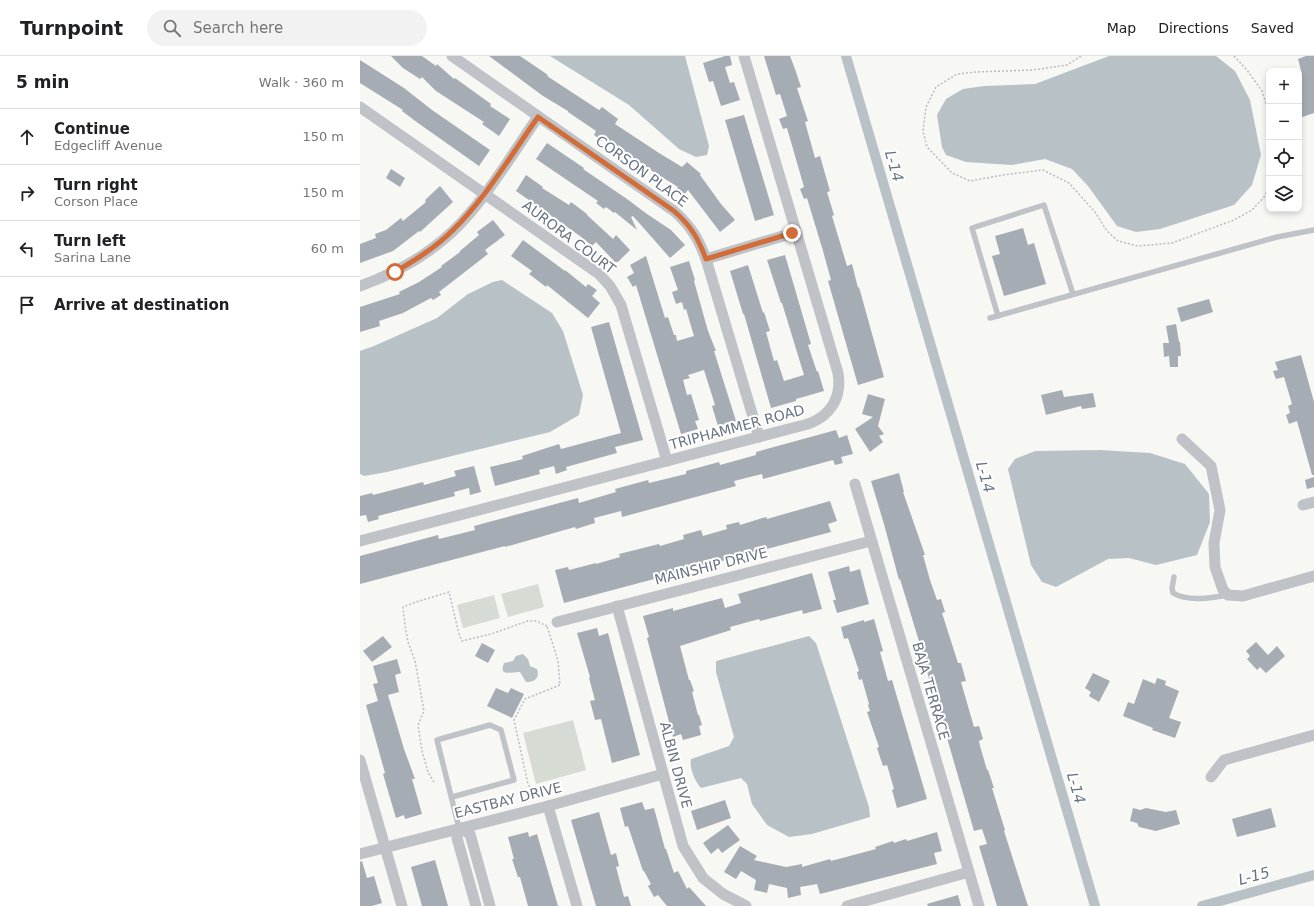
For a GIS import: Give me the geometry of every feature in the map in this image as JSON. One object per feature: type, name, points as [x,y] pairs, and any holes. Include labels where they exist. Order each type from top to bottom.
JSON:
[{"type":"street","name":"CORSON PLACE","points":[[452,56],[679,216],[694,231],[706,259],[759,437]]},
{"type":"street","name":"TRIPHAMMER ROAD","points":[[360,541],[815,422],[832,408],[838,395],[838,373],[744,56]]},
{"type":"street","name":"AURORA COURT","points":[[360,107],[599,274],[610,286],[621,305],[667,461]]},
{"type":"street","points":[[360,286],[395,272],[418,259],[439,243],[470,212],[538,117]]},
{"type":"street","points":[[706,259],[796,232]]},
{"type":"street","points":[[1182,439],[1211,466],[1220,510],[1214,543],[1215,567],[1223,590],[1228,595],[1243,596],[1314,576]]},
{"type":"street","name":"BAJA TERRACE","points":[[855,484],[979,906]]},
{"type":"street","name":"MAINSHIP DRIVE","points":[[551,624],[871,541]]},
{"type":"street","name":"ALBIN DRIVE","points":[[617,606],[683,846],[703,878],[723,894],[746,906]]},
{"type":"street","points":[[1211,778],[1224,760],[1314,735]]},
{"type":"street","points":[[360,760],[402,906]]},
{"type":"street","name":"EASTBAY DRIVE","points":[[360,854],[548,806],[663,774]]},
{"type":"street","points":[[548,806],[577,906]]},
{"type":"street","points":[[476,906],[457,838],[459,828],[470,834],[490,906]]},
{"type":"street","points":[[847,906],[969,872]]},
{"type":"lane","points":[[998,316],[972,228],[1044,205],[1073,294]]},
{"type":"lane","points":[[990,318],[1277,237],[1314,230]]},
{"type":"lane","points":[[1174,577],[1172,588],[1173,593],[1177,596],[1201,598],[1228,595]]},
{"type":"lane","points":[[452,797],[514,780],[501,730],[490,725],[438,740],[459,828]]},
{"type":"path","points":[[1081,56],[1067,65],[1033,70],[957,74],[936,88],[926,107],[923,131],[927,147],[952,173],[970,180],[1043,170],[1069,183],[1095,212],[1107,231],[1118,241],[1138,246],[1172,243],[1234,220],[1252,210],[1266,193]]},
{"type":"path","points":[[1234,56],[1247,70],[1262,91],[1266,104]]},
{"type":"path","points":[[434,782],[428,772],[422,751],[418,725],[424,711],[415,660],[408,642],[403,608],[416,602],[449,592],[462,641],[491,634],[528,621],[551,624],[558,661],[560,685],[525,699],[514,720],[528,784],[536,797]]},
{"type":"shaded area","points":[[550,56],[685,56],[709,146],[707,155],[696,157],[679,149],[629,105]]},
{"type":"shaded area","points":[[1109,56],[1216,56],[1235,71],[1250,100],[1261,155],[1252,185],[1234,205],[1160,229],[1136,232],[1117,226],[1088,186],[1072,169],[1045,159],[1012,165],[966,162],[946,155],[942,147],[937,115],[946,99],[963,89],[984,86],[1035,84]]},
{"type":"shaded area","points":[[502,280],[552,313],[563,331],[583,395],[579,415],[550,432],[387,472],[364,476],[360,474],[360,351],[437,318],[468,294],[493,282]]},
{"type":"shaded area","points":[[1100,450],[1150,453],[1185,464],[1209,494],[1210,522],[1197,555],[1156,565],[1129,558],[1108,559],[1056,587],[1042,582],[1031,565],[1008,469],[1015,459],[1035,451]]},
{"type":"shaded area","points":[[538,584],[544,607],[508,617],[501,594]]},
{"type":"shaded area","points":[[494,595],[500,618],[463,628],[457,605]]},
{"type":"shaded area","points":[[809,636],[816,643],[869,807],[870,817],[812,834],[789,837],[767,825],[752,804],[747,784],[741,778],[701,788],[693,774],[691,759],[729,746],[734,737],[716,672],[716,661]]},
{"type":"shaded area","points":[[523,654],[528,659],[530,666],[537,669],[538,672],[536,679],[532,681],[526,682],[520,672],[507,673],[503,671],[504,663],[513,661],[516,656]]},
{"type":"shaded area","points":[[573,720],[586,770],[536,784],[523,733]]},
{"type":"building","points":[[391,56],[422,56],[436,66],[437,64],[454,79],[455,78],[491,104],[490,106],[510,119],[499,136],[482,124],[484,122],[436,91],[422,77],[420,79],[403,68]]},
{"type":"building","points":[[489,56],[520,56],[548,75],[547,76],[599,110],[602,107],[618,119],[615,124],[659,153],[682,167],[687,162],[701,174],[700,175],[721,204],[735,220],[720,232],[688,190],[683,196],[675,190],[678,187],[604,138],[602,141],[594,135],[596,131],[568,111],[543,96]]},
{"type":"building","points":[[725,56],[730,56],[732,65],[725,67],[730,83],[734,82],[740,100],[721,106],[713,81],[709,82],[703,63]]},
{"type":"building","points":[[764,56],[790,56],[795,69],[801,87],[797,88],[808,121],[805,122],[815,158],[820,156],[830,191],[827,192],[834,215],[832,216],[847,266],[852,264],[884,377],[858,385],[828,281],[831,280],[823,251],[807,198],[804,199],[800,189],[804,187],[787,128],[783,129],[779,119],[787,116],[780,94],[776,95]]},
{"type":"building","points":[[1306,56],[1314,56],[1314,113],[1302,117],[1302,68],[1300,68],[1298,59]]},
{"type":"building","points":[[360,60],[404,88],[432,110],[490,150],[479,166],[418,123],[402,111],[403,110],[360,83]]},
{"type":"building","points":[[744,115],[774,215],[755,221],[725,120]]},
{"type":"building","points":[[547,143],[671,230],[685,245],[670,258],[633,216],[631,217],[637,230],[615,212],[614,213],[606,207],[604,209],[596,203],[598,201],[536,159]]},
{"type":"building","points":[[391,169],[405,178],[400,187],[386,178]]},
{"type":"building","points":[[526,175],[543,187],[542,188],[569,205],[571,202],[587,214],[613,239],[616,235],[630,250],[618,262],[615,262],[596,242],[592,246],[516,191]]},
{"type":"building","points":[[440,186],[453,202],[420,232],[419,231],[393,251],[360,263],[360,244],[376,238],[375,234],[386,230],[401,218],[403,221],[426,202],[425,200]]},
{"type":"building","points":[[493,220],[505,235],[485,250],[488,254],[439,292],[441,295],[433,300],[431,298],[403,313],[379,321],[380,326],[360,332],[360,307],[400,294],[399,292],[419,282],[442,267],[441,266],[479,235],[477,232]]},
{"type":"building","points":[[1023,228],[1028,245],[1034,243],[1046,284],[1004,296],[992,256],[1000,254],[995,236]]},
{"type":"building","points":[[523,240],[586,287],[588,284],[597,290],[592,296],[600,303],[588,318],[547,285],[546,287],[529,274],[532,271],[511,256]]},
{"type":"building","points":[[785,255],[811,344],[808,345],[824,391],[771,408],[730,271],[748,265],[770,331],[766,332],[774,361],[777,360],[784,381],[804,375],[767,260]]},
{"type":"building","points":[[646,256],[665,318],[668,317],[677,341],[694,336],[686,309],[684,310],[682,302],[676,304],[672,292],[678,290],[670,267],[689,261],[708,331],[716,351],[714,351],[736,421],[718,426],[712,406],[715,405],[704,370],[688,375],[690,378],[683,380],[687,395],[691,394],[699,420],[695,421],[698,429],[681,434],[636,285],[633,287],[627,277],[634,273],[630,265]]},
{"type":"building","points":[[1209,299],[1213,312],[1181,322],[1177,308]]},
{"type":"building","points":[[609,322],[643,440],[615,447],[617,453],[566,467],[567,470],[556,474],[554,466],[539,470],[540,474],[495,486],[490,467],[523,459],[522,456],[559,444],[561,449],[621,433],[591,327]]},
{"type":"building","points":[[1176,324],[1181,356],[1178,356],[1178,367],[1170,367],[1169,356],[1164,357],[1163,343],[1169,343],[1166,326]]},
{"type":"building","points":[[1301,355],[1314,402],[1314,475],[1312,475],[1297,421],[1289,424],[1286,415],[1290,413],[1288,406],[1292,404],[1284,377],[1276,379],[1273,371],[1278,370],[1275,362]]},
{"type":"building","points":[[1062,390],[1064,397],[1093,393],[1096,407],[1082,409],[1081,406],[1046,415],[1041,395]]},
{"type":"building","points":[[868,394],[885,399],[878,426],[884,434],[879,436],[883,442],[870,452],[855,429],[873,417],[862,414]]},
{"type":"building","points":[[836,430],[839,438],[847,435],[853,454],[841,457],[843,463],[835,465],[833,460],[763,479],[762,474],[734,481],[736,486],[622,517],[621,511],[594,518],[595,523],[576,529],[575,527],[505,547],[360,584],[360,556],[438,535],[439,539],[475,530],[474,526],[578,498],[579,503],[616,492],[615,489],[648,480],[649,483],[686,474],[686,471],[719,462],[720,465],[756,455],[756,452]]},
{"type":"building","points":[[474,466],[481,492],[470,495],[469,488],[454,492],[455,496],[378,516],[379,519],[368,522],[366,515],[360,516],[360,496],[372,493],[373,495],[423,482],[424,485],[456,476],[454,471]]},
{"type":"building","points":[[899,473],[903,492],[925,555],[923,555],[930,580],[937,600],[941,599],[945,612],[942,613],[958,663],[961,663],[966,681],[961,682],[974,727],[979,726],[983,739],[979,741],[980,746],[994,788],[992,788],[1005,830],[1004,831],[1028,906],[997,906],[979,846],[987,844],[982,829],[974,831],[933,690],[932,691],[922,651],[900,579],[899,580],[871,481]]},
{"type":"building","points":[[1314,477],[1314,487],[1307,489],[1305,480]]},
{"type":"building","points":[[830,501],[837,521],[828,524],[831,532],[564,603],[555,570],[568,567],[569,570],[596,564],[620,557],[619,554],[659,544],[660,546],[684,539],[683,535],[701,530],[703,536],[727,529],[726,525],[739,522],[740,525],[766,517],[767,519]]},
{"type":"building","points":[[849,566],[850,572],[860,569],[869,604],[837,613],[833,600],[836,600],[828,572]]},
{"type":"building","points":[[812,573],[822,609],[803,614],[802,610],[760,621],[759,619],[730,627],[731,630],[680,646],[689,680],[694,691],[692,692],[702,725],[699,726],[701,735],[683,740],[681,734],[673,737],[647,638],[649,637],[643,616],[673,608],[673,611],[722,598],[725,608],[741,603],[738,594]]},
{"type":"building","points":[[874,619],[883,651],[880,652],[888,681],[892,680],[927,799],[897,808],[892,790],[894,789],[887,765],[883,766],[877,748],[879,747],[867,712],[870,711],[869,704],[862,679],[859,680],[857,672],[859,671],[848,638],[844,639],[841,627],[864,620],[864,622]]},
{"type":"building","points":[[597,628],[599,636],[608,633],[640,755],[612,763],[601,719],[595,720],[590,701],[595,700],[577,633]]},
{"type":"building","points":[[383,636],[392,647],[372,662],[363,651]]},
{"type":"building","points":[[1256,642],[1268,655],[1277,646],[1285,656],[1266,673],[1260,667],[1257,670],[1247,659],[1250,656],[1246,651]]},
{"type":"building","points":[[482,643],[495,650],[488,663],[475,656]]},
{"type":"building","points":[[397,659],[401,673],[395,675],[399,692],[388,695],[404,749],[415,779],[412,779],[422,814],[405,819],[404,815],[396,818],[383,774],[385,773],[366,705],[378,701],[373,684],[378,683],[373,666]]},
{"type":"building","points":[[1093,673],[1110,681],[1099,702],[1089,696],[1091,692],[1085,688]]},
{"type":"building","points":[[1157,678],[1166,681],[1165,685],[1179,691],[1169,718],[1181,722],[1175,738],[1152,730],[1153,728],[1123,716],[1128,702],[1134,704],[1143,679],[1155,684]]},
{"type":"building","points":[[496,688],[508,693],[511,688],[524,694],[512,718],[487,706]]},
{"type":"building","points":[[725,800],[731,818],[697,830],[691,811]]},
{"type":"building","points":[[642,802],[645,810],[654,808],[665,849],[674,873],[678,871],[687,889],[689,887],[706,906],[667,906],[658,895],[654,897],[648,886],[651,884],[643,871],[628,826],[625,827],[620,808]]},
{"type":"building","points":[[1133,808],[1140,810],[1146,808],[1166,812],[1176,810],[1180,824],[1156,831],[1139,827],[1137,823],[1130,821]]},
{"type":"building","points":[[1271,808],[1276,827],[1237,837],[1232,819]]},
{"type":"building","points":[[599,812],[611,855],[616,853],[619,866],[616,867],[624,897],[628,896],[631,906],[596,906],[571,820]]},
{"type":"building","points":[[728,825],[740,840],[722,853],[718,848],[711,854],[703,843]]},
{"type":"building","points":[[528,832],[529,837],[537,834],[558,906],[528,906],[520,877],[518,877],[512,859],[514,859],[508,837]]},
{"type":"building","points":[[937,832],[942,851],[934,853],[937,864],[820,894],[817,884],[800,887],[801,895],[788,898],[787,888],[769,884],[767,893],[754,890],[756,880],[741,871],[736,879],[724,872],[740,846],[757,856],[754,860],[786,867],[802,864],[802,867],[876,849],[875,847],[893,841],[894,843],[906,839],[907,841]]},
{"type":"building","points":[[435,860],[448,906],[422,906],[411,867]]},
{"type":"building","points":[[362,861],[367,878],[374,876],[382,903],[372,906],[360,906],[360,862]]},
{"type":"building","points":[[958,895],[961,906],[928,906],[927,904]]},
{"type":"waterway","name":"L-14","points":[[846,56],[1095,906]]},
{"type":"waterway","name":"L-15","points":[[1202,906],[1314,875]]},
{"type":"route","points":[[395,272],[418,259],[439,243],[470,212],[538,117],[674,211],[694,231],[706,259],[792,233]]}]
